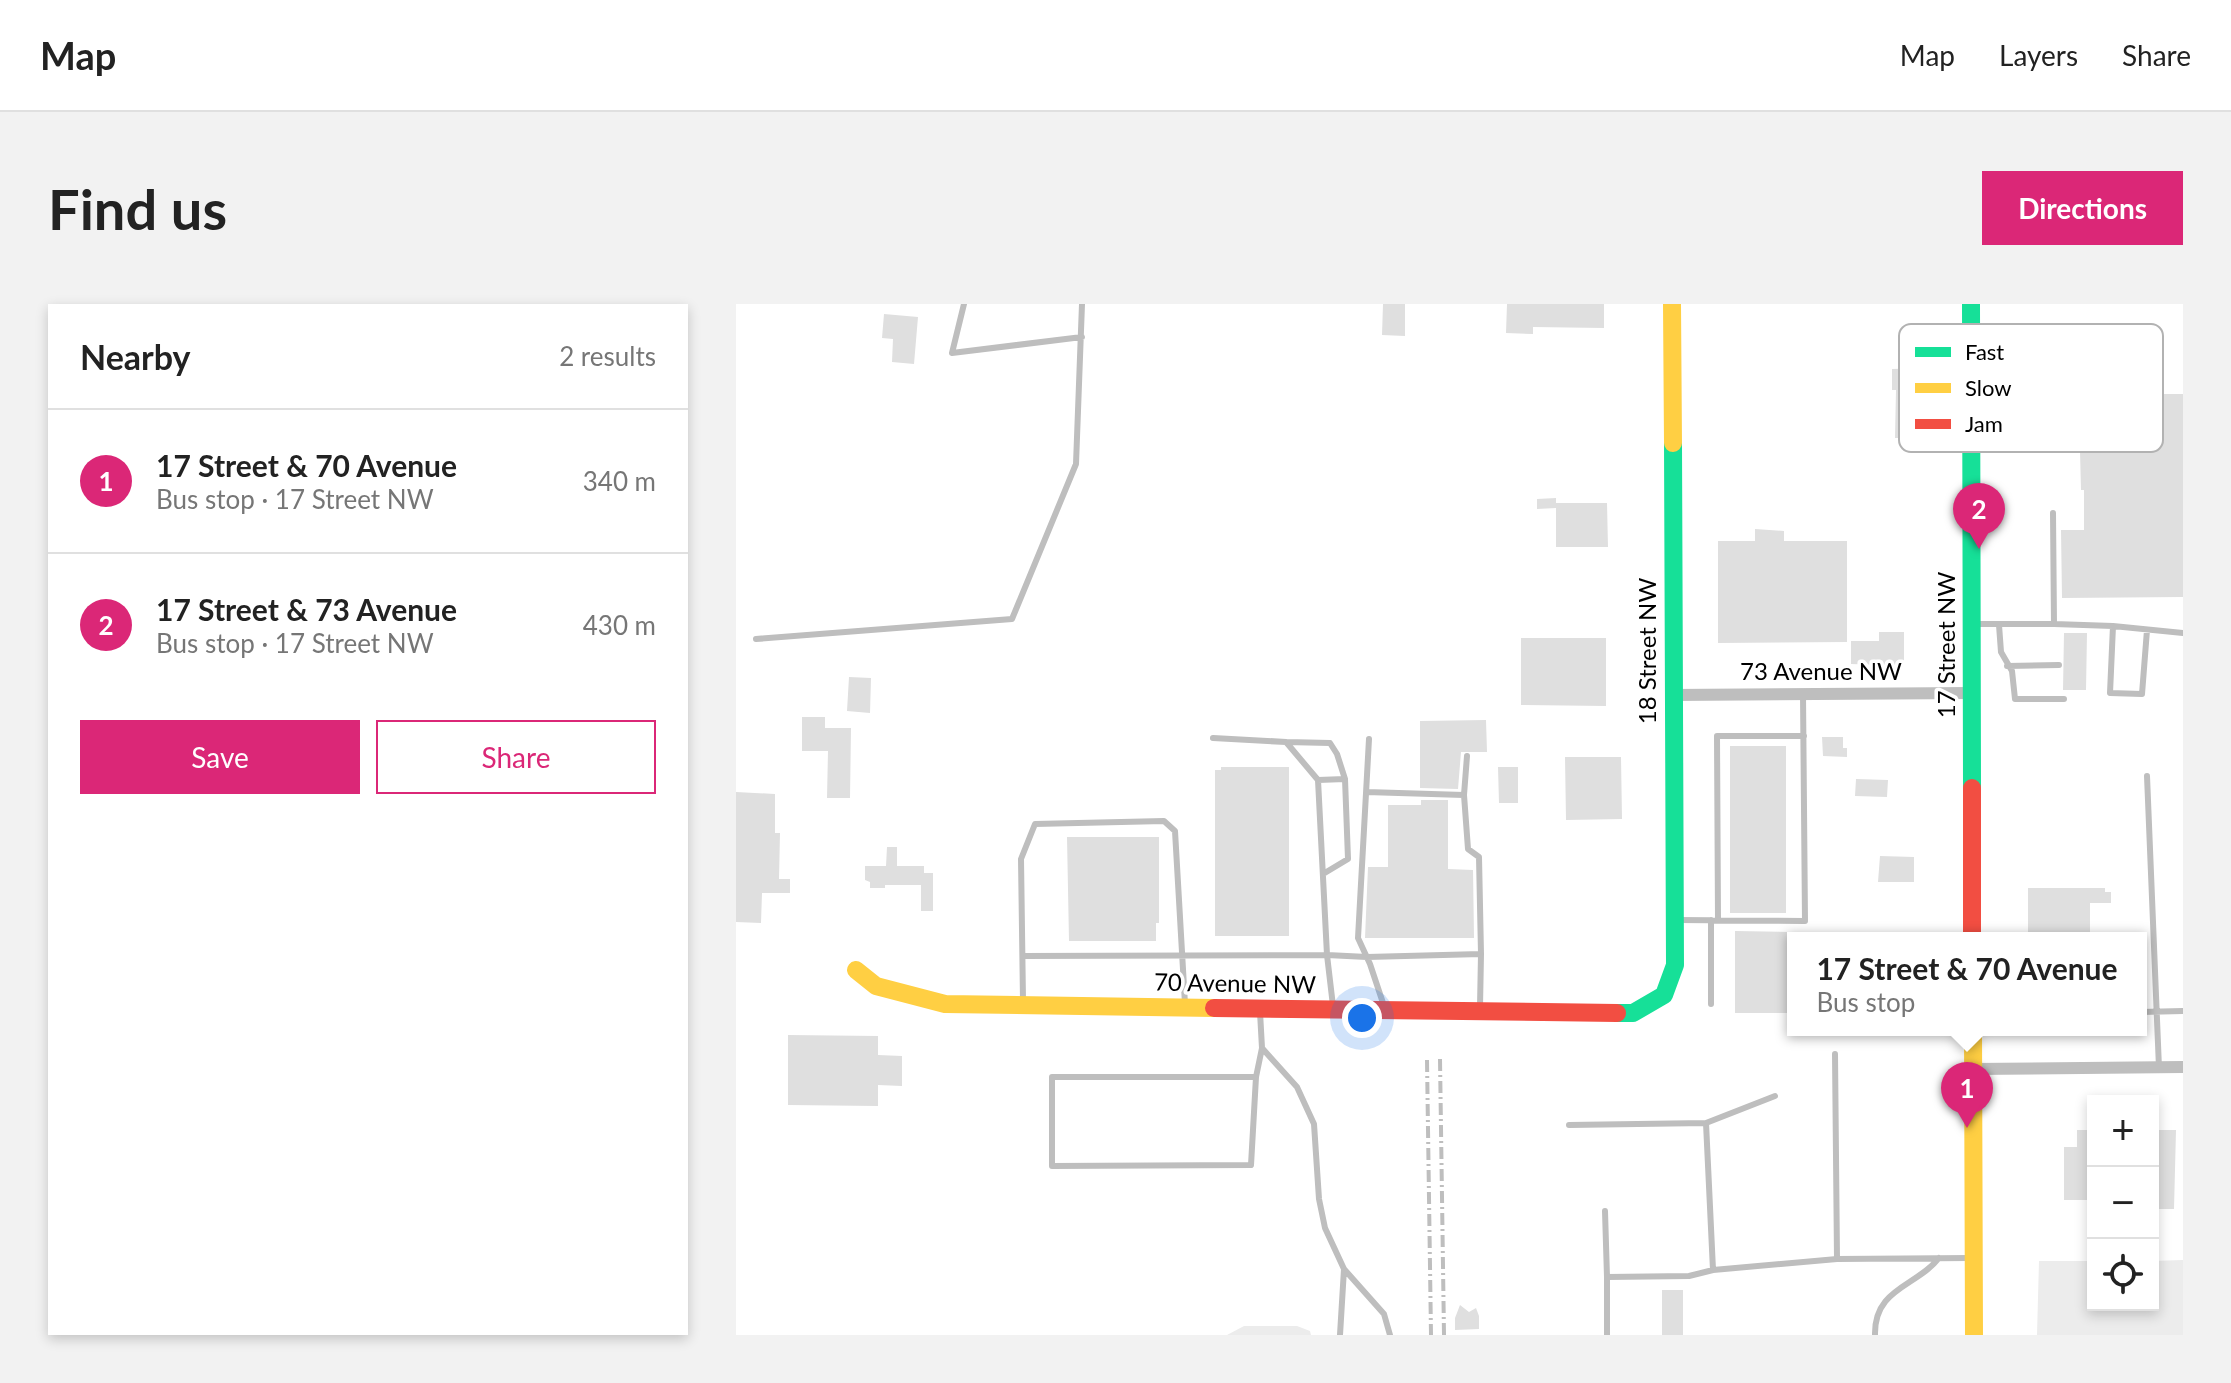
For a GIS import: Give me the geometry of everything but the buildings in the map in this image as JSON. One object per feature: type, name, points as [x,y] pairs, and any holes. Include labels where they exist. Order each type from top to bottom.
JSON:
[{"type":"street","name":"18 Street NW","points":[[1664,995],[1675,965],[1672,304]]},
{"type":"street","name":"17 Street NW","points":[[1971,452],[1972,932]]},
{"type":"street","name":"73 Avenue NW","points":[[1672,695],[1971,693]]},
{"type":"street","name":"70 Avenue NW","points":[[856,970],[876,986],[945,1004],[1633,1013],[1664,995]]},
{"type":"street","points":[[1973,1036],[1974,1335]]},
{"type":"street","points":[[1973,1069],[2183,1067]]},
{"type":"lane","points":[[964,304],[952,353],[1082,337]]},
{"type":"lane","points":[[756,639],[1012,619],[1076,464],[1082,304]]},
{"type":"lane","points":[[2053,513],[2054,624]]},
{"type":"lane","points":[[1971,624],[2113,626],[2183,633]]},
{"type":"lane","points":[[1999,625],[2001,652],[2012,671],[2015,699],[2064,699]]},
{"type":"lane","points":[[2113,626],[2110,693],[2142,694],[2147,630]]},
{"type":"lane","points":[[2007,666],[2059,665]]},
{"type":"lane","points":[[1675,920],[1805,921],[1803,694]]},
{"type":"lane","points":[[1711,1004],[1717,736],[1804,736]]},
{"type":"lane","points":[[1213,738],[1330,743],[1345,779],[1348,859],[1323,874]]},
{"type":"lane","points":[[1369,739],[1358,938],[1385,1010]]},
{"type":"lane","points":[[1286,742],[1318,780],[1327,955],[1333,1009]]},
{"type":"lane","points":[[1467,756],[1464,795],[1468,849],[1479,857],[1480,1011]]},
{"type":"lane","points":[[2147,776],[2159,1068]]},
{"type":"lane","points":[[1318,780],[1345,779]]},
{"type":"lane","points":[[1366,792],[1464,795]]},
{"type":"lane","points":[[1023,1005],[1021,859],[1035,824],[1164,821],[1175,831],[1186,1007]]},
{"type":"lane","points":[[1023,956],[1367,957],[1481,954]]},
{"type":"lane","points":[[1256,1077],[1052,1077],[1052,1166],[1251,1165],[1256,1077],[1262,1048],[1260,1008]]},
{"type":"lane","points":[[2147,1012],[2183,1011]]},
{"type":"lane","points":[[1262,1048],[1297,1087],[1314,1124],[1320,1207],[1325,1228],[1344,1269],[1384,1314],[1390,1335]]},
{"type":"lane","points":[[1835,1054],[1837,1259]]},
{"type":"lane","points":[[1569,1125],[1706,1123],[1775,1096]]},
{"type":"lane","points":[[1706,1123],[1713,1270]]},
{"type":"lane","points":[[1605,1211],[1607,1335]]},
{"type":"lane","points":[[1875,1335],[1875,1319],[1891,1295],[1910,1279],[1929,1271],[1939,1258]]},
{"type":"lane","points":[[1607,1277],[1689,1276],[1713,1270],[1837,1259],[1973,1258]]},
{"type":"lane","points":[[1340,1335],[1344,1269]]},
{"type":"shaded area","points":[[2183,1260],[2183,1335],[2037,1335],[2039,1261],[2087,1261],[2087,1311],[2159,1311],[2159,1261]]},
{"type":"shaded area","points":[[1244,1326],[1297,1326],[1310,1331],[1311,1335],[1227,1335]]},
{"type":"railway","points":[[1440,1059],[1444,1335]]},
{"type":"railway","points":[[1427,1060],[1431,1335]]},
{"type":"traffic: fast","points":[[1971,304],[1971,324]]},
{"type":"traffic: fast","points":[[1617,1013],[1633,1013],[1664,995],[1675,965],[1673,443]]},
{"type":"traffic: fast","points":[[1971,452],[1972,788]]},
{"type":"traffic: slow","points":[[1672,304],[1673,443]]},
{"type":"traffic: slow","points":[[856,970],[876,986],[945,1004],[1214,1008]]},
{"type":"traffic: slow","points":[[1973,1036],[1974,1335]]},
{"type":"traffic: jam","points":[[1972,788],[1972,932]]},
{"type":"traffic: jam","points":[[1214,1008],[1617,1013]]},
{"type":"place","name":"17 Street & 73 Avenue","points":[[1979,549]]},
{"type":"place","name":"17 Street & 70 Avenue","points":[[1967,1128]]}]
